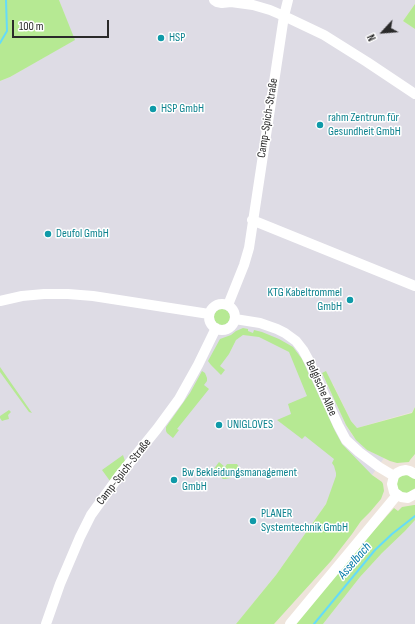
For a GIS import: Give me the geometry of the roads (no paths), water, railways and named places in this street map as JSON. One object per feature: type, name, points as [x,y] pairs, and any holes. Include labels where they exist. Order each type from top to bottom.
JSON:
[{"type":"street","points":[[214,0],[222,3],[231,2],[252,5],[284,16],[330,39],[415,94]]},
{"type":"street","name":"Camp-Spich-Straße","points":[[228,305],[249,248],[252,220],[284,16],[288,0]]},
{"type":"street","points":[[252,220],[415,286]]},
{"type":"street","points":[[0,301],[22,296],[68,294],[93,296],[209,314]]},
{"type":"street","points":[[221,303],[228,305],[234,311],[235,319],[231,326],[220,330],[210,322],[209,314],[212,308],[218,304],[221,303]]},
{"type":"street","name":"Belgische Allee","points":[[235,319],[260,323],[286,333],[296,341],[309,361],[346,440],[358,452],[394,476]]},
{"type":"street","name":"Camp-Spich-Straße","points":[[46,624],[60,584],[80,536],[91,515],[119,476],[179,399],[216,328]]},
{"type":"street","points":[[415,473],[406,470],[397,473],[394,476],[392,484],[392,488],[398,495],[404,498],[412,497],[415,494]]},
{"type":"street","points":[[290,624],[398,495]]},
{"type":"waterway","points":[[0,43],[7,31],[6,0]]},
{"type":"waterway","name":"Asselbach","points":[[314,624],[375,550],[415,516]]},
{"type":"place","name":"HSP","points":[[161,38]]},
{"type":"place","name":"HSP GmbH","points":[[153,109]]},
{"type":"place","name":"rahm Zentrum für Gesundheit GmbH","points":[[320,125]]},
{"type":"place","name":"Deufol GmbH","points":[[48,234]]},
{"type":"place","name":"KTG Kabeltrommel GmbH","points":[[350,300]]},
{"type":"place","name":"UNIGLOVES","points":[[219,425]]},
{"type":"place","name":"Bw Bekleidungsmanagement GmbH","points":[[174,480]]},
{"type":"place","name":"PLANER Systemtechnik GmbH","points":[[253,521]]}]
